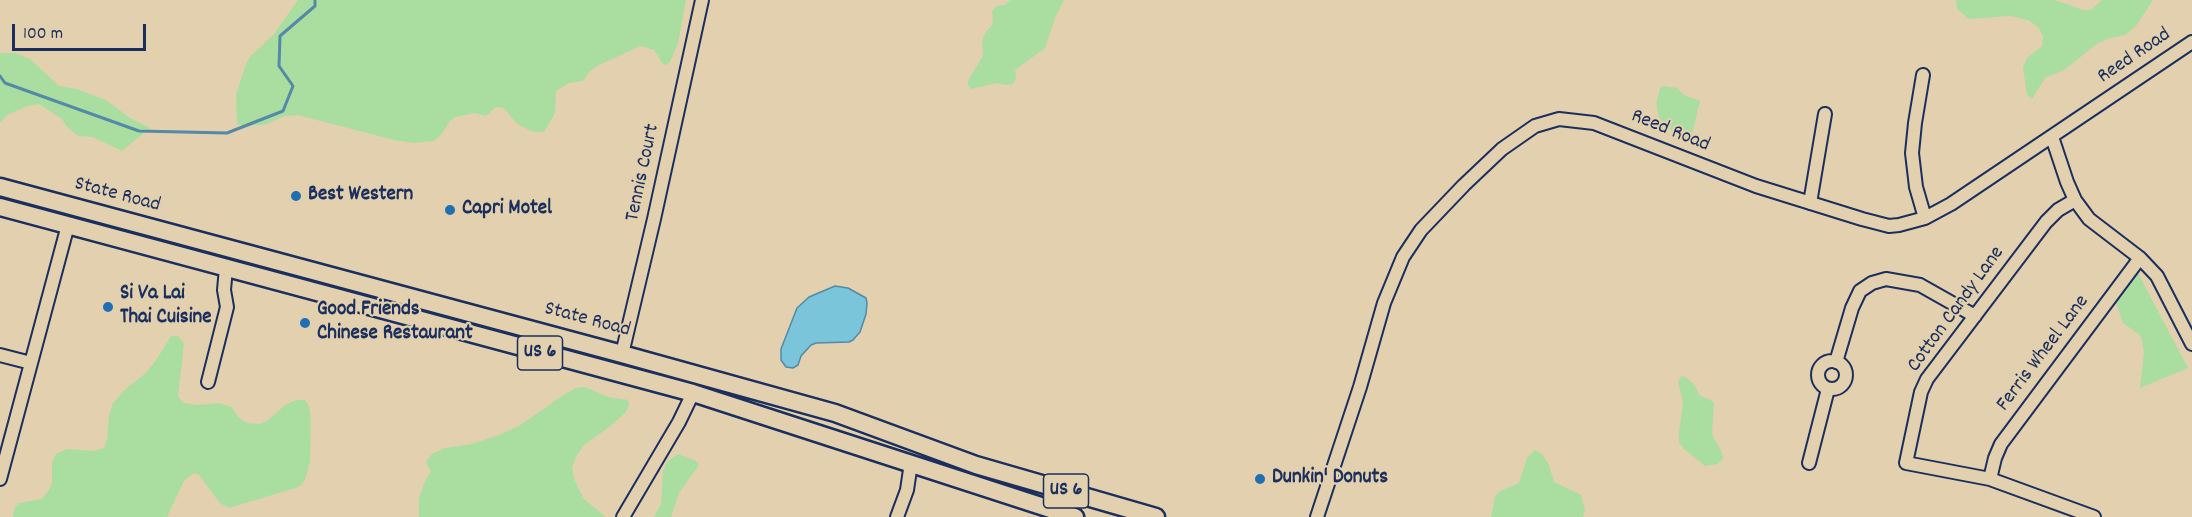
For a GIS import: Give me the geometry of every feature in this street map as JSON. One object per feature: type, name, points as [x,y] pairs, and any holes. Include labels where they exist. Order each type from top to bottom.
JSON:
[{"type":"main road","name":"State Road","points":[[0,188],[835,413],[976,465],[1156,517]]},
{"type":"main road","name":"State Road","points":[[0,207],[693,393],[1075,517]]},
{"type":"street","name":"Tennis Court","points":[[622,354],[652,230],[702,0]]},
{"type":"street","name":"Reed Road","points":[[1317,517],[1357,396],[1384,303],[1403,257],[1421,230],[1444,206],[1496,155],[1535,126],[1559,119],[1594,123],[1716,171],[1810,203],[1889,226],[1925,218],[1952,204],[2192,42]]},
{"type":"street","points":[[1923,75],[1912,153],[1916,187],[1925,218]]},
{"type":"street","points":[[1810,203],[1825,114]]},
{"type":"street","points":[[2052,137],[2075,200],[2089,219],[2140,258],[2157,276],[2192,344]]},
{"type":"street","name":"Cotton Candy Lane","points":[[1990,479],[1906,463],[1922,392],[1927,379],[2046,222],[2058,210],[2075,200]]},
{"type":"street","points":[[0,479],[68,225]]},
{"type":"street","name":"Ferris Wheel Lane","points":[[1990,479],[2001,444],[2140,258]]},
{"type":"street","points":[[208,382],[227,307],[224,290],[226,268]]},
{"type":"street","points":[[1836,362],[1852,308],[1860,291],[1872,283],[1886,279],[1920,285],[1975,316]]},
{"type":"street","points":[[388,311],[393,293]]},
{"type":"street","points":[[578,363],[583,344]]},
{"type":"street","points":[[0,355],[31,363]]},
{"type":"street","points":[[1836,362],[1844,367],[1846,379],[1841,387],[1828,389],[1821,384],[1819,371],[1824,364],[1836,362]]},
{"type":"street","points":[[1809,463],[1828,389]]},
{"type":"street","points":[[624,517],[679,422],[693,393]]},
{"type":"street","points":[[897,517],[908,490],[912,463]]},
{"type":"street","points":[[969,483],[976,465]]},
{"type":"street","points":[[1990,479],[2094,517]]},
{"type":"green space","points":[[298,0],[686,0],[678,43],[670,62],[663,64],[654,50],[640,46],[597,66],[583,81],[569,83],[556,91],[555,113],[544,132],[534,132],[517,124],[504,108],[496,107],[486,116],[475,113],[456,117],[434,141],[414,143],[298,115],[285,116],[264,125],[237,124],[236,94],[246,64],[251,56],[274,34]]},
{"type":"green space","points":[[1010,0],[1064,0],[1045,48],[1015,70],[1016,78],[1013,84],[997,83],[971,89],[968,80],[983,56],[982,42],[985,33],[993,24],[992,11]]},
{"type":"green space","points":[[1956,0],[2055,0],[2083,10],[2091,10],[2102,0],[2153,0],[2136,26],[2125,35],[2098,43],[2064,70],[2045,78],[2032,99],[2027,95],[2023,68],[2027,58],[2042,46],[2043,36],[2038,27],[2028,20],[2010,16],[1969,19],[1957,9]]},
{"type":"green space","points":[[0,53],[15,53],[30,59],[59,86],[77,89],[106,100],[130,118],[150,128],[122,151],[92,137],[78,136],[67,127],[62,119],[39,104],[7,115],[0,123]]},
{"type":"green space","points":[[1663,86],[1677,88],[1684,95],[1700,101],[1691,138],[1669,129],[1659,117],[1656,104],[1660,88]]},
{"type":"green space","points":[[2137,271],[2188,368],[2140,388],[2144,352],[2141,336],[2123,323],[2115,300]]},
{"type":"green space","points":[[171,336],[178,336],[184,343],[178,396],[183,403],[198,405],[219,403],[232,407],[238,417],[247,423],[260,424],[267,421],[285,405],[296,400],[305,400],[309,406],[311,420],[310,462],[305,480],[299,487],[229,508],[220,503],[199,475],[194,473],[184,481],[167,517],[13,517],[15,507],[19,503],[42,499],[49,490],[52,483],[52,462],[56,454],[67,449],[94,451],[104,448],[113,403],[146,373]]},
{"type":"green space","points":[[1682,376],[1695,386],[1700,396],[1714,403],[1712,434],[1723,458],[1718,464],[1705,466],[1679,442],[1683,403],[1678,381]]},
{"type":"green space","points":[[585,387],[608,397],[628,400],[629,405],[625,413],[585,444],[572,467],[574,479],[584,499],[606,517],[419,517],[419,498],[431,472],[426,462],[432,454],[445,448],[472,444],[499,435],[519,426],[565,394],[576,388]]},
{"type":"green space","points":[[1535,450],[1542,454],[1549,465],[1554,482],[1581,495],[1585,510],[1583,517],[1491,517],[1495,497],[1500,491],[1519,483],[1527,458]]},
{"type":"green space","points":[[678,454],[696,461],[699,465],[679,493],[671,517],[654,517],[661,504],[663,471],[667,462]]},
{"type":"water","points":[[835,286],[848,288],[866,298],[866,314],[860,332],[849,342],[811,345],[801,356],[798,365],[793,368],[786,367],[781,360],[781,349],[797,308],[809,297]]},
{"type":"waterway","points":[[0,76],[5,83],[139,131],[227,133],[283,111],[293,86],[279,66],[280,36],[315,6],[315,0]]},
{"type":"place","name":"Best Western","points":[[296,196]]},
{"type":"place","name":"Capri Motel","points":[[450,210]]},
{"type":"place","name":"Si Va Lai Thai Cuisine","points":[[108,307]]},
{"type":"place","name":"Good Friends Chinese Restaurant","points":[[305,323]]},
{"type":"place","name":"Dunkin' Donuts","points":[[1260,479]]}]
